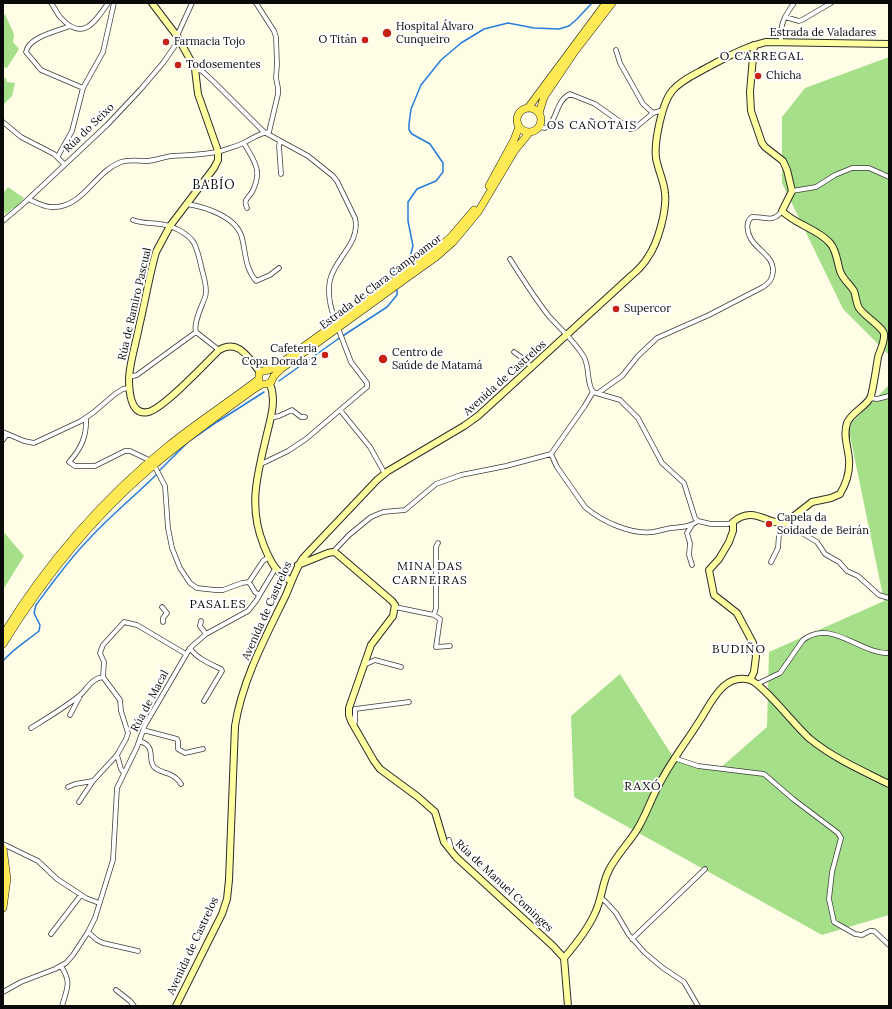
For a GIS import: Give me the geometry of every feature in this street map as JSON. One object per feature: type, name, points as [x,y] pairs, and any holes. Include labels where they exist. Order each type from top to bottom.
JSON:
[{"type":"main road","name":"Estrada de Clara Campoamor","points":[[569,52],[575,38],[602,3]]},
{"type":"main road","name":"Estrada de Clara Campoamor","points":[[263,379],[264,370],[269,370],[338,328],[432,253],[454,232],[483,196],[514,140],[519,127],[517,124],[517,116],[522,110],[528,108],[606,3]]},
{"type":"main road","points":[[539,113],[544,97],[575,51],[612,3]]},
{"type":"main road","points":[[528,108],[532,108],[539,113],[542,120],[540,127]]},
{"type":"main road","points":[[519,127],[529,133]]},
{"type":"main road","name":"Estrada de Clara Campoamor","points":[[3,644],[37,592],[73,546],[113,503],[190,429],[263,379],[273,381],[274,376],[281,369],[436,257],[453,242],[478,212],[515,150],[529,133],[540,127]]},
{"type":"main road","points":[[269,370],[274,376]]},
{"type":"main road","name":"Estrada de Clara Campoamor","points":[[3,635],[25,600],[69,542],[100,508],[154,465]]},
{"type":"main road","points":[[3,848],[7,880],[3,908]]},
{"type":"street","points":[[51,3],[60,17],[70,26],[77,29],[83,29],[91,26],[98,19],[108,3]]},
{"type":"street","points":[[58,156],[72,131],[83,88],[103,52],[114,3]]},
{"type":"street","points":[[152,3],[178,38],[194,69],[198,94],[218,151]]},
{"type":"street","name":"Rúa do Seixo","points":[[3,221],[107,125],[140,90],[163,63],[178,38],[192,3]]},
{"type":"street","points":[[28,199],[50,207],[72,203],[104,172],[120,162],[150,161],[172,156],[196,155],[218,151],[244,143],[264,132],[269,132],[278,94],[276,78],[276,37],[274,31],[256,3]]},
{"type":"street","points":[[781,42],[781,27],[785,17],[794,3]]},
{"type":"street","points":[[785,17],[799,21],[831,3]]},
{"type":"street","points":[[70,26],[50,32],[30,44],[26,52],[41,70],[83,88]]},
{"type":"street","name":"Estrada de Valadares","points":[[566,336],[632,276],[644,263],[653,249],[662,222],[666,203],[666,193],[656,156],[657,134],[671,91],[686,79],[731,55],[754,45],[766,42],[889,44]]},
{"type":"street","points":[[598,393],[622,376],[638,356],[657,338],[709,315],[763,287],[770,282],[772,278],[773,266],[764,251],[751,239],[747,225],[748,221],[752,217],[773,218],[778,216],[782,212],[792,190],[785,165],[779,158],[765,148],[754,123],[751,111],[750,92],[754,45]]},
{"type":"street","points":[[616,50],[620,62],[644,104],[653,113]]},
{"type":"street","points":[[194,69],[202,71],[264,132],[308,156],[333,176],[337,181],[355,218],[356,225],[351,245],[338,262],[330,280],[329,294],[330,307],[342,340],[351,362],[367,385],[366,389],[306,439],[288,451],[259,466]]},
{"type":"street","points":[[540,127],[545,128],[552,123],[558,107],[566,96],[570,94],[595,104],[630,129],[635,128],[653,113],[664,110]]},
{"type":"street","points":[[3,122],[21,136],[58,156],[64,164]]},
{"type":"street","points":[[280,141],[281,174]]},
{"type":"street","points":[[244,143],[258,172],[258,177],[252,192],[245,199],[244,203],[246,208]]},
{"type":"street","name":"Rúa de Ramiro Pascual","points":[[218,151],[218,160],[214,168],[170,226],[160,242],[154,262],[129,377],[129,388],[135,408],[140,412],[150,412],[160,406],[219,350]]},
{"type":"street","points":[[792,190],[816,187],[835,175],[852,168],[869,168],[889,177]]},
{"type":"street","points":[[187,204],[209,210],[234,223],[242,236],[250,274],[256,281],[270,275],[279,268]]},
{"type":"street","points":[[771,562],[778,548],[779,534],[788,527],[788,524],[807,504],[816,500],[840,494],[849,470],[845,433],[847,425],[849,419],[870,398],[879,355],[884,340],[884,332],[860,310],[854,292],[840,272],[837,256],[830,242],[782,212]]},
{"type":"street","points":[[133,220],[140,223],[158,223],[170,226],[187,236],[194,243],[203,272],[206,295],[200,308],[195,329],[196,332],[219,350],[231,345],[238,348],[246,355],[263,379],[273,400],[259,466],[255,494],[256,518],[259,534],[275,569],[291,581]]},
{"type":"street","points":[[510,259],[536,300],[579,349],[586,360],[590,389],[593,392],[620,400],[638,418],[662,463],[684,483],[695,518],[698,521],[711,524],[728,524],[733,522],[738,517],[746,515],[788,524],[816,542],[825,554],[839,562],[848,571],[858,576],[879,595],[889,598]]},
{"type":"street","points":[[129,377],[137,375],[196,332]]},
{"type":"street","name":"Avenida de Castrelos","points":[[176,1006],[215,928],[227,899],[238,712],[245,688],[262,646],[298,565],[334,524],[372,485],[385,474],[468,424],[566,336]]},
{"type":"street","points":[[514,352],[525,360],[532,368]]},
{"type":"street","points":[[3,440],[5,433],[24,441],[34,443],[86,418],[115,394],[123,389],[129,388]]},
{"type":"street","points":[[298,565],[333,552],[365,521],[376,515],[383,512],[405,510],[436,484],[462,475],[506,466],[550,454],[593,392]]},
{"type":"street","points":[[870,398],[877,399],[889,396]]},
{"type":"street","points":[[270,418],[292,410],[300,417],[305,417]]},
{"type":"street","points":[[340,410],[370,447],[385,474]]},
{"type":"street","points":[[86,418],[86,432],[76,454],[69,462],[71,465],[95,466],[125,451],[130,451],[136,453],[154,465],[165,486],[168,528],[172,548],[180,568],[190,583],[197,588],[223,590],[249,582],[263,560],[269,558]]},
{"type":"street","points":[[550,454],[584,507],[590,512],[620,527],[637,532],[653,532],[692,525],[698,521]]},
{"type":"street","points":[[733,522],[733,531],[729,542],[719,559],[711,567],[709,573],[714,595],[737,613],[753,643],[756,656],[754,672],[750,680]]},
{"type":"street","points":[[692,525],[687,533],[690,543],[689,555],[692,565]]},
{"type":"street","points":[[434,615],[436,608],[436,547],[438,543]]},
{"type":"street","points":[[333,552],[386,595],[395,607],[434,615],[440,619],[436,647],[450,646]]},
{"type":"street","name":"Rúa de Macal","points":[[3,992],[21,982],[61,966],[73,955],[88,932],[95,918],[113,860],[117,788],[143,730],[190,648],[206,634],[248,611],[275,569]]},
{"type":"street","points":[[249,582],[255,592],[259,595]]},
{"type":"street","points":[[162,607],[167,613],[163,618],[163,622]]},
{"type":"street","name":"Rúa de Manuel Cominges","points":[[395,607],[392,616],[372,643],[364,665],[350,708],[349,715],[353,724],[374,761],[380,768],[435,812],[441,834],[449,849],[456,857],[553,946],[564,958]]},
{"type":"street","points":[[201,621],[200,626],[206,634]]},
{"type":"street","points":[[79,802],[93,781],[117,755],[126,739],[127,729],[120,700],[103,677],[104,662],[100,653],[103,645],[124,622],[137,625],[186,654]]},
{"type":"street","points":[[757,684],[780,672],[803,640],[818,632],[836,636],[874,651],[889,653]]},
{"type":"street","points":[[190,648],[199,657],[222,671],[204,701]]},
{"type":"street","points":[[364,665],[375,660],[401,667]]},
{"type":"street","points":[[70,715],[80,695],[91,682],[103,677]]},
{"type":"street","points":[[568,1006],[564,958],[587,927],[595,913],[601,898],[608,871],[639,827],[654,794],[674,758],[717,693],[722,688],[734,681],[744,679],[750,680],[757,684],[802,732],[833,756],[889,784]]},
{"type":"street","points":[[31,728],[80,695]]},
{"type":"street","points":[[353,724],[355,722],[355,709],[409,702]]},
{"type":"street","points":[[143,730],[177,739],[178,749],[185,753],[203,749]]},
{"type":"street","points":[[139,741],[151,751],[152,762],[156,768],[174,776],[181,784]]},
{"type":"street","points":[[117,755],[121,769],[124,772]]},
{"type":"street","points":[[674,758],[698,766],[764,774],[793,799],[838,832],[841,838],[832,872],[829,899],[834,922],[854,934],[862,935],[870,931],[874,931],[889,944]]},
{"type":"street","points":[[68,787],[75,784],[93,781]]},
{"type":"street","points":[[449,840],[451,847],[449,849]]},
{"type":"street","points":[[3,844],[38,861],[57,879],[81,895],[99,903]]},
{"type":"street","points":[[632,939],[705,870]]},
{"type":"street","points":[[51,934],[81,895]]},
{"type":"street","points":[[601,898],[616,913],[632,939],[663,968],[684,982],[698,1006]]},
{"type":"street","points":[[88,932],[97,940],[138,951]]},
{"type":"street","points":[[61,966],[67,975],[68,981],[62,1006]]},
{"type":"street","points":[[116,990],[134,1006]]},
{"type":"green space","points":[[5,14],[14,34],[13,42],[19,49],[7,68],[3,67],[3,15]]},
{"type":"green space","points":[[889,57],[889,355],[843,309],[782,183],[782,117],[805,88]]},
{"type":"green space","points":[[3,78],[6,78],[7,82],[15,83],[12,96],[3,105]]},
{"type":"green space","points":[[8,187],[24,198],[15,209],[13,208],[6,214],[3,211],[3,193]]},
{"type":"green space","points":[[889,385],[889,915],[822,935],[574,797],[571,716],[620,674],[675,760],[719,769],[767,727],[769,652],[884,601],[848,426]]},
{"type":"green space","points":[[3,531],[24,556],[3,590]]},
{"type":"waterway","points":[[388,279],[392,273],[403,266],[410,257],[413,246],[408,221],[408,202],[417,189],[436,181],[443,172],[443,163],[430,144],[412,134],[409,130],[411,109],[421,85],[441,60],[461,43],[484,29],[508,23],[534,28],[559,29],[569,26],[592,3]]},
{"type":"waterway","points":[[279,381],[338,339],[387,307],[397,295],[397,290]]},
{"type":"waterway","points":[[159,471],[188,442],[264,392]]},
{"type":"waterway","points":[[3,661],[16,648],[39,631],[40,625],[34,613],[36,605],[55,579],[98,530],[157,474]]},
{"type":"place","name":"Hospital Álvaro Cunqueiro","points":[[387,33]]},
{"type":"place","name":"O Titán","points":[[365,40]]},
{"type":"place","name":"Farmacia Tojo","points":[[166,42]]},
{"type":"place","name":"Todosementes","points":[[178,65]]},
{"type":"place","name":"Chicha","points":[[758,76]]},
{"type":"place","name":"Supercor","points":[[616,309]]},
{"type":"place","name":"Cafeteria Copa Dorada 2","points":[[325,355]]},
{"type":"place","name":"Centro de Saúde de Matamá","points":[[383,359]]},
{"type":"place","name":"Capela da Soidade de Beirán","points":[[769,524]]},
{"type":"district","name":"O CARREGAL","points":[[762,57]]},
{"type":"district","name":"OS CAÑOTAIS","points":[[592,126]]},
{"type":"district","name":"BABÍO","points":[[214,185]]},
{"type":"district","name":"MINA DAS CARNEIRAS","points":[[430,574]]},
{"type":"district","name":"PASALES","points":[[218,605]]},
{"type":"district","name":"BUDIÑO","points":[[739,650]]},
{"type":"district","name":"RAXÓ","points":[[643,787]]}]
